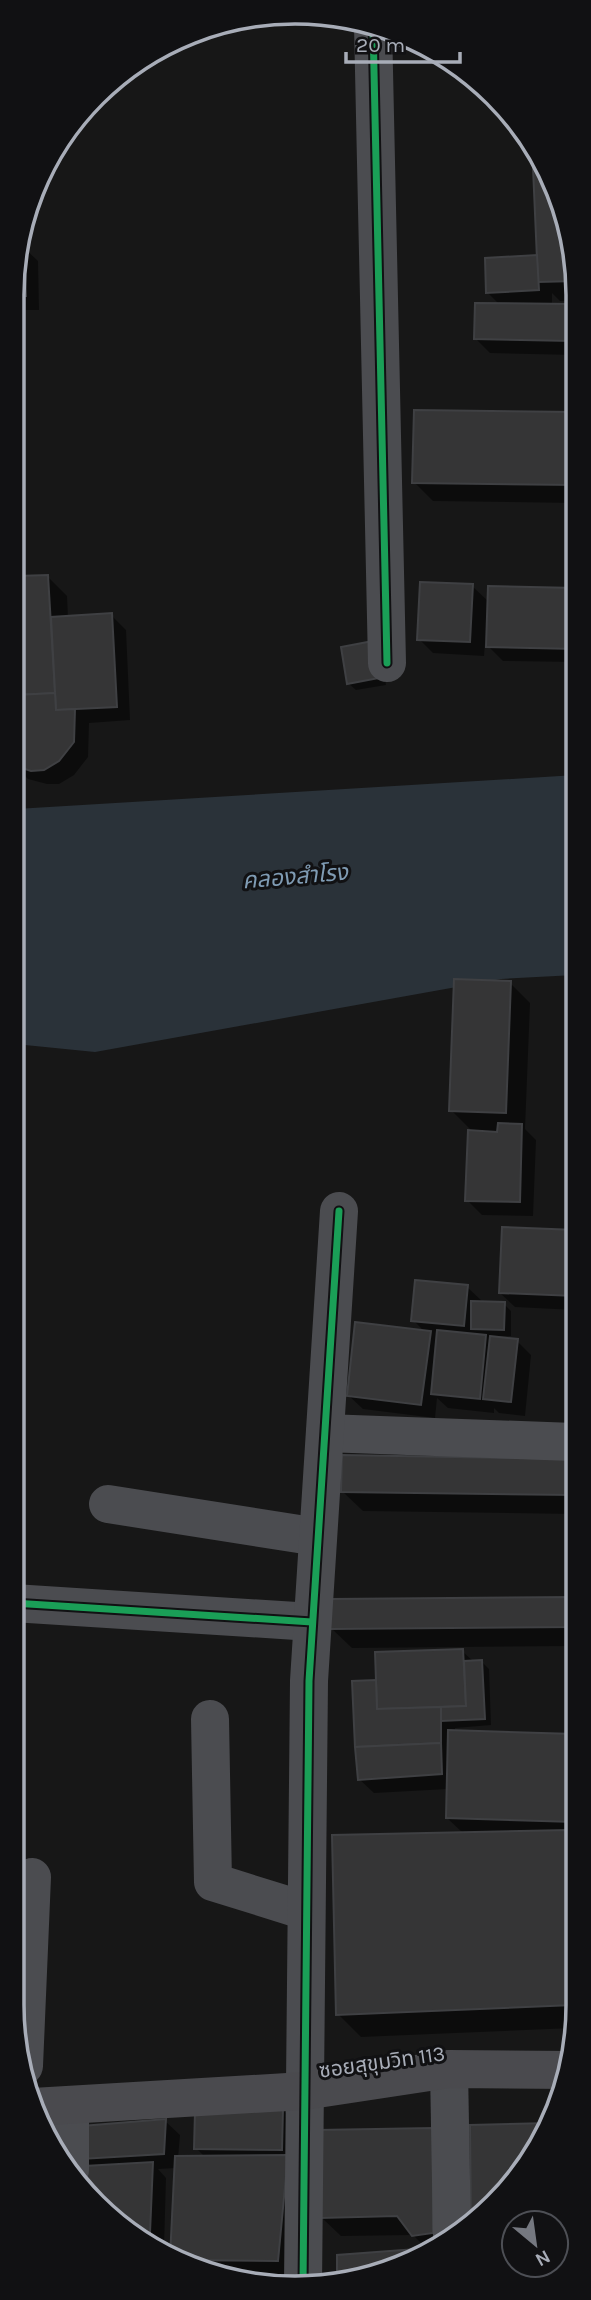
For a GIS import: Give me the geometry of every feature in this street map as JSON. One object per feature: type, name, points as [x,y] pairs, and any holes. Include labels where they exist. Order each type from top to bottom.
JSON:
[{"type":"main road","name":"ซอยสุขุมวิท 113","points":[[44,2106],[304,2091],[449,2069],[558,2070]]},
{"type":"street","points":[[373,36],[387,663]]},
{"type":"street","points":[[303,2276],[309,1681],[339,1211]]},
{"type":"street","points":[[325,1433],[566,1442]]},
{"type":"street","points":[[108,1504],[318,1538]]},
{"type":"street","points":[[24,1604],[312,1622]]},
{"type":"street","points":[[211,1719],[213,1882],[306,1912]]},
{"type":"street","points":[[26,2028],[32,1877]]},
{"type":"street","points":[[449,2069],[452,2225]]},
{"type":"street","points":[[69,2154],[70,2105]]},
{"type":"water","name":"คลองสำโรง","points":[[566,776],[566,975],[501,979],[95,1052],[24,1045],[24,809]]},
{"type":"building","points":[[533,165],[546,192],[557,225],[566,278],[566,281],[538,282]]},
{"type":"building","points":[[537,255],[539,290],[486,293],[485,258]]},
{"type":"building","points":[[475,303],[566,304],[566,341],[474,339]]},
{"type":"building","points":[[414,410],[566,412],[566,485],[412,483]]},
{"type":"building","points":[[48,575],[55,693],[24,695],[24,576]]},
{"type":"building","points":[[420,582],[473,584],[470,642],[417,640]]},
{"type":"building","points":[[488,586],[566,588],[566,649],[486,647]]},
{"type":"building","points":[[112,613],[117,707],[56,710],[51,617]]},
{"type":"building","points":[[373,641],[379,678],[347,684],[341,647]]},
{"type":"building","points":[[55,693],[56,710],[75,709],[74,742],[59,761],[44,770],[24,769],[24,695]]},
{"type":"building","points":[[454,979],[511,981],[506,1113],[449,1111]]},
{"type":"building","points":[[498,1123],[522,1124],[520,1202],[465,1201],[468,1130],[497,1132]]},
{"type":"building","points":[[502,1227],[566,1230],[566,1296],[499,1293]]},
{"type":"building","points":[[415,1280],[468,1285],[464,1326],[411,1321]]},
{"type":"building","points":[[471,1301],[505,1302],[504,1330],[471,1329]]},
{"type":"building","points":[[355,1322],[431,1331],[421,1405],[347,1396]]},
{"type":"building","points":[[437,1330],[486,1335],[480,1399],[431,1394]]},
{"type":"building","points":[[490,1336],[518,1339],[511,1402],[483,1399]]},
{"type":"building","points":[[342,1455],[566,1459],[566,1495],[341,1492]]},
{"type":"building","points":[[566,1597],[566,1627],[330,1629],[331,1599]]},
{"type":"building","points":[[463,1649],[466,1706],[377,1709],[375,1652]]},
{"type":"building","points":[[482,1660],[485,1719],[441,1721],[441,1707],[466,1706],[464,1661]]},
{"type":"building","points":[[376,1680],[377,1709],[441,1707],[441,1743],[355,1747],[352,1681]]},
{"type":"building","points":[[448,1730],[566,1734],[566,1822],[446,1818]]},
{"type":"building","points":[[441,1743],[442,1774],[358,1780],[355,1747]]},
{"type":"building","points":[[566,1830],[566,2005],[336,2015],[332,1835]]},
{"type":"building","points":[[283,2108],[282,2150],[194,2149],[195,2112]]},
{"type":"building","points":[[166,2119],[164,2154],[81,2159],[82,2126]]},
{"type":"building","points":[[539,2123],[521,2155],[499,2183],[471,2210],[470,2125]]},
{"type":"building","points":[[433,2128],[433,2233],[412,2236],[397,2216],[320,2218],[318,2130]]},
{"type":"building","points":[[288,2155],[278,2261],[206,2260],[171,2245],[175,2156]]},
{"type":"building","points":[[153,2162],[150,2233],[104,2196],[85,2174],[85,2166]]},
{"type":"building","points":[[412,2249],[383,2261],[337,2272],[337,2255]]},
{"type":"cycle path","points":[[373,36],[387,663]]},
{"type":"cycle path","points":[[303,2276],[309,1681],[339,1211]]},
{"type":"cycle path","points":[[24,1604],[312,1622]]}]
